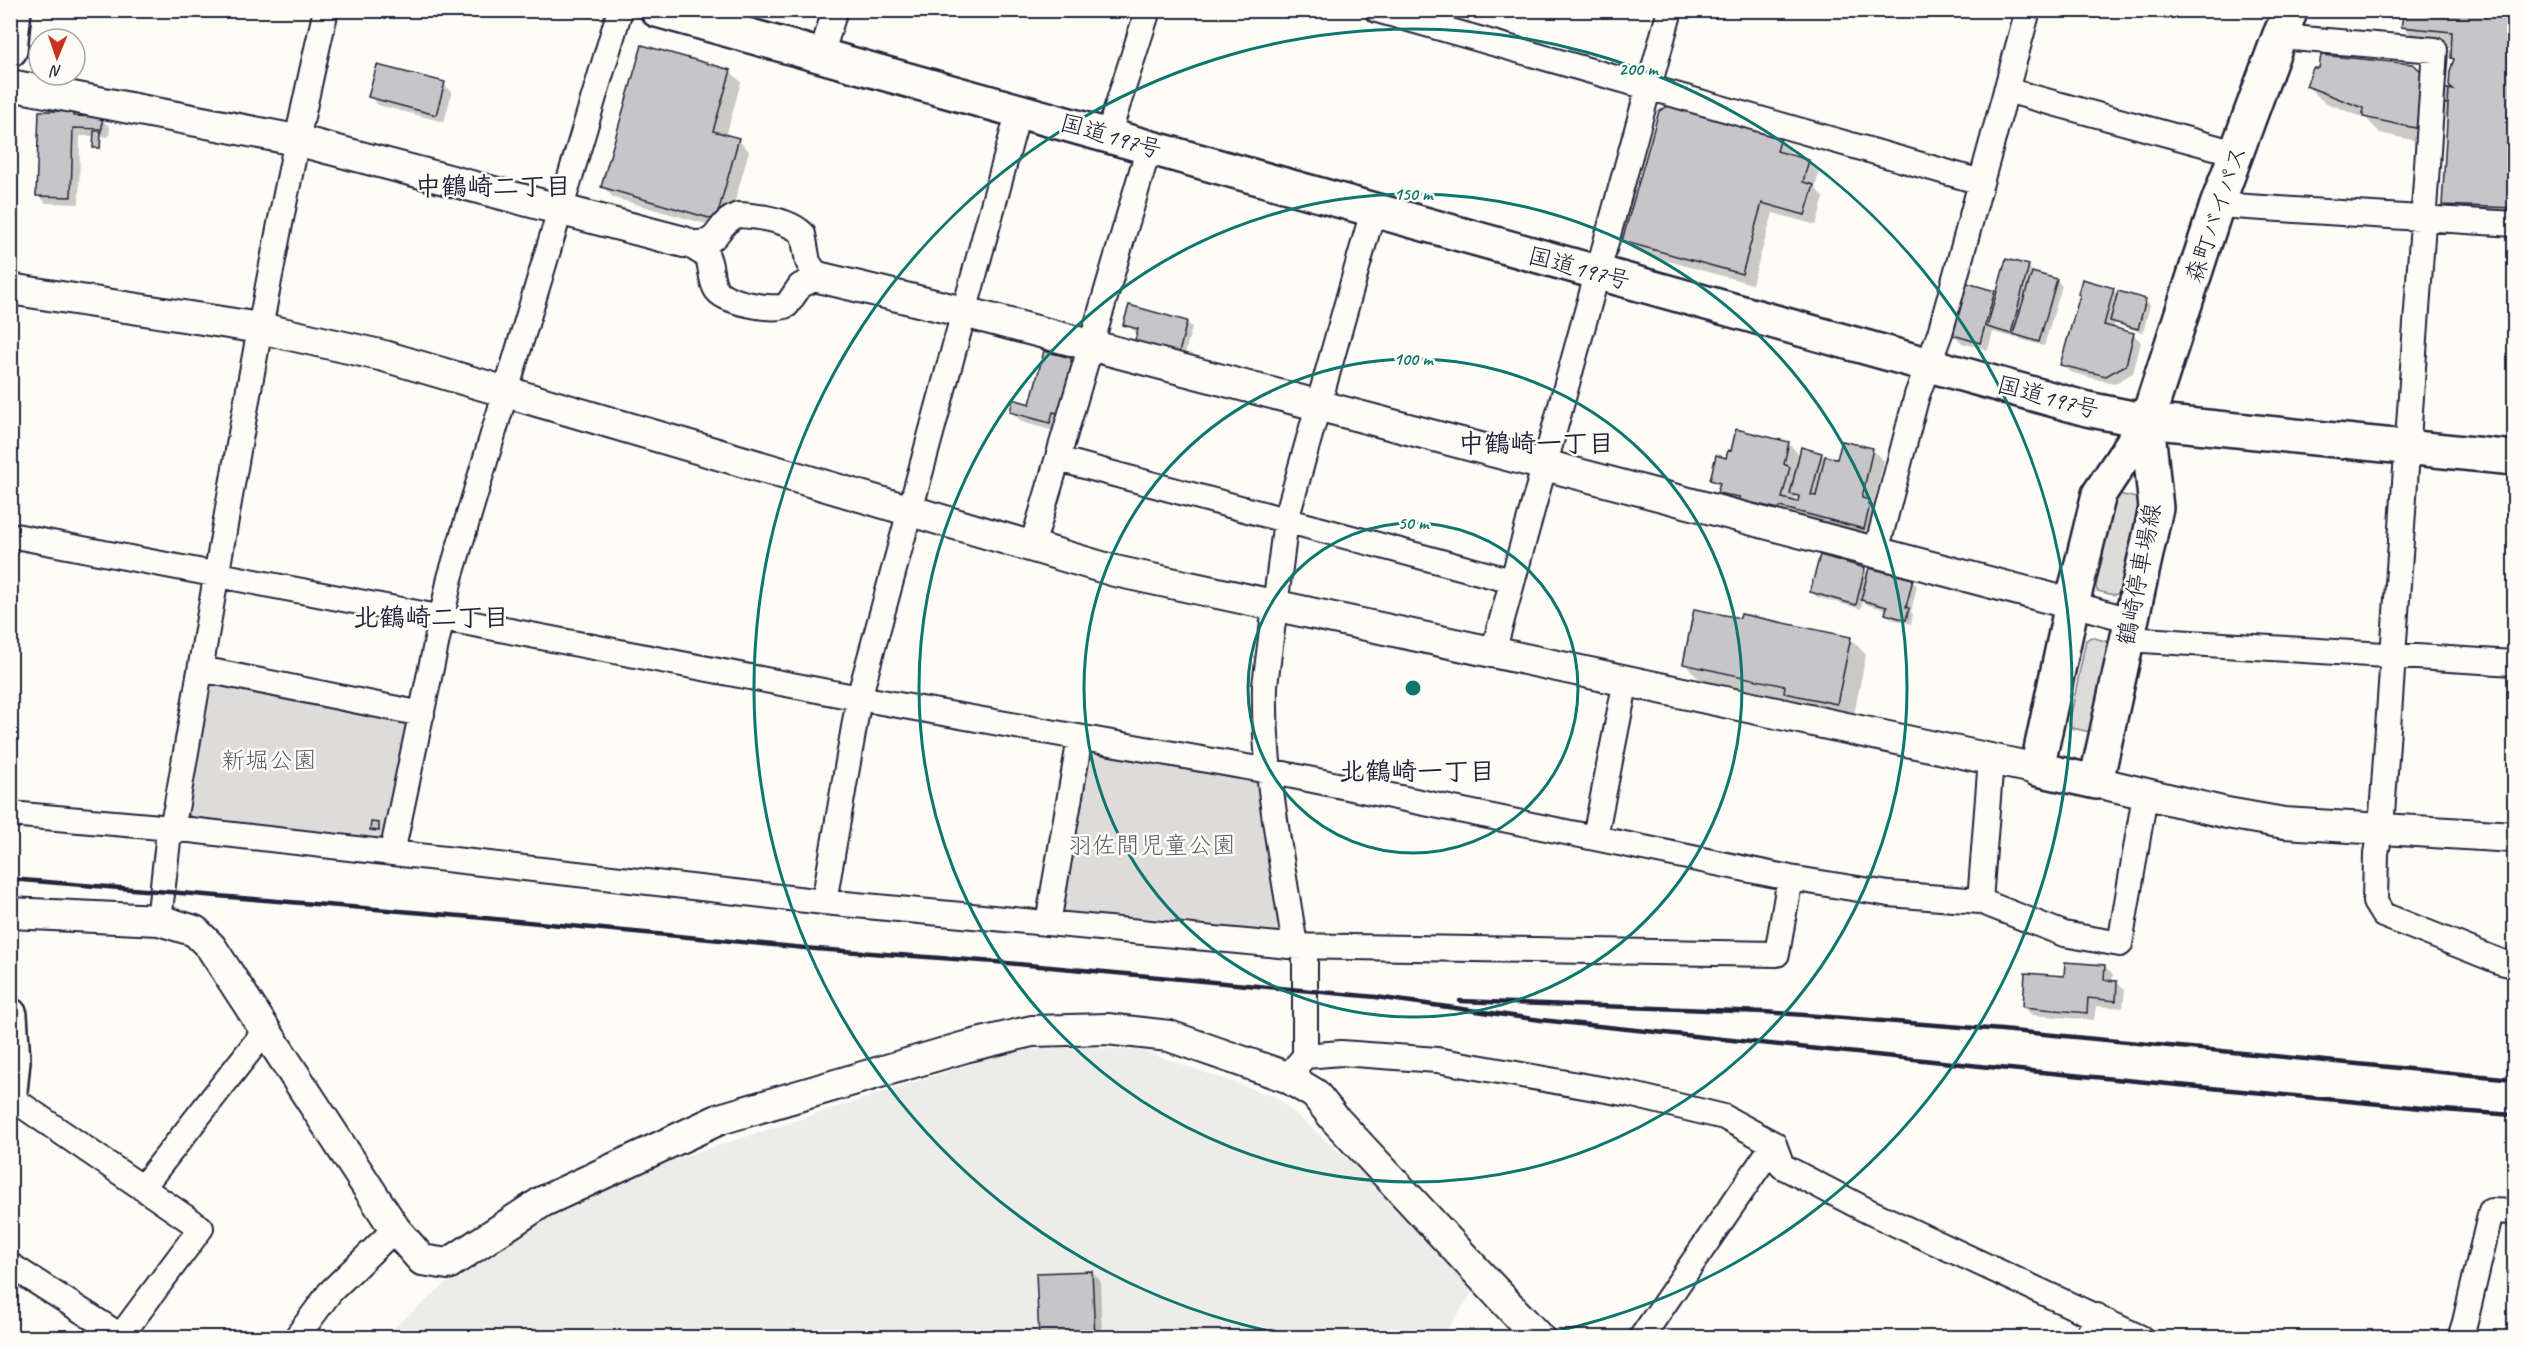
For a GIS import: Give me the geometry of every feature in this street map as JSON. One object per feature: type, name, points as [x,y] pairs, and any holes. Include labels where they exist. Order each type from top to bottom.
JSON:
[{"type":"main road","points":[[10,50],[14,10]]},
{"type":"main road","name":"国道197号","points":[[657,10],[2087,409],[2146,421],[2514,458]]},
{"type":"main road","name":"森町バイパス","points":[[2146,421],[2217,205],[2285,24]]},
{"type":"main road","points":[[2096,782],[2037,769],[2072,604],[2099,494],[2146,421]]},
{"type":"main road","name":"鶴崎停車場線","points":[[2096,782],[2156,508],[2146,421]]},
{"type":"main road","points":[[10,1015],[13,1061],[10,1090]]},
{"type":"street","points":[[159,920],[174,818],[260,328],[296,140],[326,10]]},
{"type":"street","points":[[392,853],[450,578],[620,10]]},
{"type":"street","points":[[821,56],[835,10]]},
{"type":"street","points":[[1108,135],[1148,10]]},
{"type":"street","points":[[1377,10],[1981,182]]},
{"type":"street","points":[[1492,652],[1670,10]]},
{"type":"street","points":[[1876,552],[1917,396],[1940,333],[2028,10]]},
{"type":"street","points":[[2285,24],[2435,50],[2381,829],[2376,853],[2375,902],[2383,915],[2501,962],[2514,965]]},
{"type":"street","points":[[10,85],[296,140],[684,242],[699,244],[710,242],[731,218],[738,215],[781,223],[792,226],[803,234],[808,262],[818,277]]},
{"type":"street","points":[[2006,90],[2236,153]]},
{"type":"street","points":[[824,902],[859,698],[1018,110]]},
{"type":"street","points":[[1032,546],[1149,147]]},
{"type":"street","points":[[2217,205],[2514,224]]},
{"type":"street","points":[[1373,211],[1286,520],[1264,694],[1269,771],[1300,946],[1296,1067],[1335,1119],[1539,1338]]},
{"type":"street","points":[[684,242],[707,256],[718,292],[744,302],[769,308],[782,308],[791,301],[801,286],[818,277],[1091,345],[2072,604],[2129,630],[2393,656],[2514,663]]},
{"type":"street","points":[[10,289],[260,328],[384,356],[1115,571],[2037,769]]},
{"type":"street","points":[[1058,459],[1512,581]]},
{"type":"street","points":[[10,535],[859,698],[1269,771],[1790,878],[1889,894],[1980,901],[2064,934],[2120,944],[2145,795]]},
{"type":"street","points":[[201,669],[422,714]]},
{"type":"street","points":[[1595,837],[1626,680]]},
{"type":"street","points":[[1048,923],[1080,738]]},
{"type":"street","points":[[1980,901],[1991,759]]},
{"type":"street","points":[[2096,782],[2145,795],[2284,823],[2514,837]]},
{"type":"street","points":[[10,814],[174,818],[392,853],[824,902],[1300,946],[1777,954],[1790,878]]},
{"type":"street","points":[[10,913],[159,920],[195,931],[211,947],[395,1229],[422,1260],[448,1264],[542,1202],[720,1119],[965,1047],[1032,1031],[1107,1029],[1169,1036],[1296,1067],[1341,1053],[1437,1060],[1629,1095],[1724,1117],[1774,1144],[1782,1166],[1868,1211],[2141,1338]]},
{"type":"street","points":[[142,1188],[265,1031]]},
{"type":"street","points":[[10,1097],[201,1228],[122,1337],[10,1265]]},
{"type":"street","points":[[1641,1338],[1774,1144]]},
{"type":"street","points":[[2460,1338],[2466,1322],[2491,1211],[2514,1212]]},
{"type":"street","points":[[296,1338],[330,1292],[395,1229]]},
{"type":"street","points":[[2087,1338],[2097,1316]]},
{"type":"shaded area","points":[[1082,1047],[1143,1051],[1276,1097],[1483,1277],[1442,1337],[382,1338],[542,1202],[987,1059],[1028,1050]]},
{"type":"green space","points":[[2115,495],[2141,499],[2122,592],[2114,595],[2097,591],[2096,586]]},
{"type":"green space","points":[[2091,637],[2112,643],[2092,732],[2090,732],[2072,728],[2069,724],[2086,640]]},
{"type":"green space","name":"新堀公園","points":[[217,680],[404,716],[410,725],[387,836],[379,844],[193,820],[188,813],[208,687]]},
{"type":"green space","name":"羽佐間児童公園","points":[[1091,753],[1257,782],[1263,790],[1281,929],[1275,936],[1061,918],[1082,759]]},
{"type":"building","points":[[2404,10],[2514,10],[2514,208],[2442,205],[2449,89],[2453,90],[2449,86],[2454,59],[2451,58],[2452,32],[2401,27]]},
{"type":"building","points":[[642,45],[731,70],[713,131],[739,138],[716,220],[601,187]]},
{"type":"building","points":[[2321,55],[2413,64],[2421,71],[2424,83],[2420,129],[2363,117],[2363,108],[2306,86],[2313,68],[2319,68]]},
{"type":"building","points":[[377,65],[445,82],[436,115],[368,97]]},
{"type":"building","points":[[2423,87],[2449,89],[2448,104],[2422,102]]},
{"type":"building","points":[[1668,106],[1781,138],[1777,151],[1809,160],[1803,182],[1814,185],[1805,215],[1762,203],[1742,274],[1622,241],[1659,111]]},
{"type":"building","points":[[39,111],[73,111],[73,116],[102,117],[102,129],[73,128],[71,197],[36,196]]},
{"type":"building","points":[[94,131],[101,131],[100,148],[93,148]]},
{"type":"building","points":[[2006,259],[2029,265],[2011,334],[1987,327]]},
{"type":"building","points":[[2032,272],[2057,279],[2039,342],[2013,334]]},
{"type":"building","points":[[2082,279],[2114,288],[2104,325],[2134,333],[2126,365],[2106,376],[2060,365],[2080,295],[2078,294]]},
{"type":"building","points":[[1967,283],[1995,291],[1980,343],[1953,335]]},
{"type":"building","points":[[2118,291],[2146,299],[2138,329],[2110,321]]},
{"type":"building","points":[[1129,305],[1187,321],[1178,357],[1134,344],[1138,329],[1123,325]]},
{"type":"building","points":[[1044,351],[1071,358],[1071,362],[1074,362],[1061,414],[1053,412],[1050,423],[1010,412],[1013,399],[1030,404]]},
{"type":"building","points":[[1736,429],[1789,442],[1784,464],[1790,467],[1782,498],[1798,502],[1799,496],[1790,494],[1801,447],[1822,453],[1811,495],[1816,496],[1825,456],[1837,459],[1842,441],[1873,448],[1862,498],[1869,500],[1868,505],[1870,505],[1864,529],[1717,493],[1720,483],[1710,480],[1716,455],[1726,458],[1728,450],[1731,451]]},
{"type":"building","points":[[1820,555],[1865,568],[1856,605],[1810,592]]},
{"type":"building","points":[[1869,568],[1913,579],[1906,607],[1909,608],[1906,620],[1885,614],[1887,607],[1861,600]]},
{"type":"building","points":[[1694,609],[1740,618],[1741,614],[1851,637],[1837,704],[1784,693],[1785,686],[1683,664]]},
{"type":"building","points":[[371,822],[379,823],[379,831],[370,830]]},
{"type":"building","points":[[2065,962],[2105,965],[2104,980],[2117,981],[2116,1001],[2088,998],[2087,1013],[2023,1007],[2025,973],[2064,976]]},
{"type":"building","points":[[1092,1271],[1095,1338],[1039,1338],[1036,1273]]},
{"type":"railway","points":[[10,879],[473,917],[816,949],[996,962],[1376,997],[1541,1020],[1999,1068],[2514,1115]]},
{"type":"railway","points":[[1460,1001],[1764,1012],[2002,1030],[2514,1079]]},
{"type":"district","name":"中鶴崎二丁目","points":[[493,186]]},
{"type":"district","name":"中鶴崎一丁目","points":[[1536,443]]},
{"type":"district","name":"北鶴崎二丁目","points":[[431,617]]},
{"type":"district","name":"北鶴崎一丁目","points":[[1417,771]]}]
